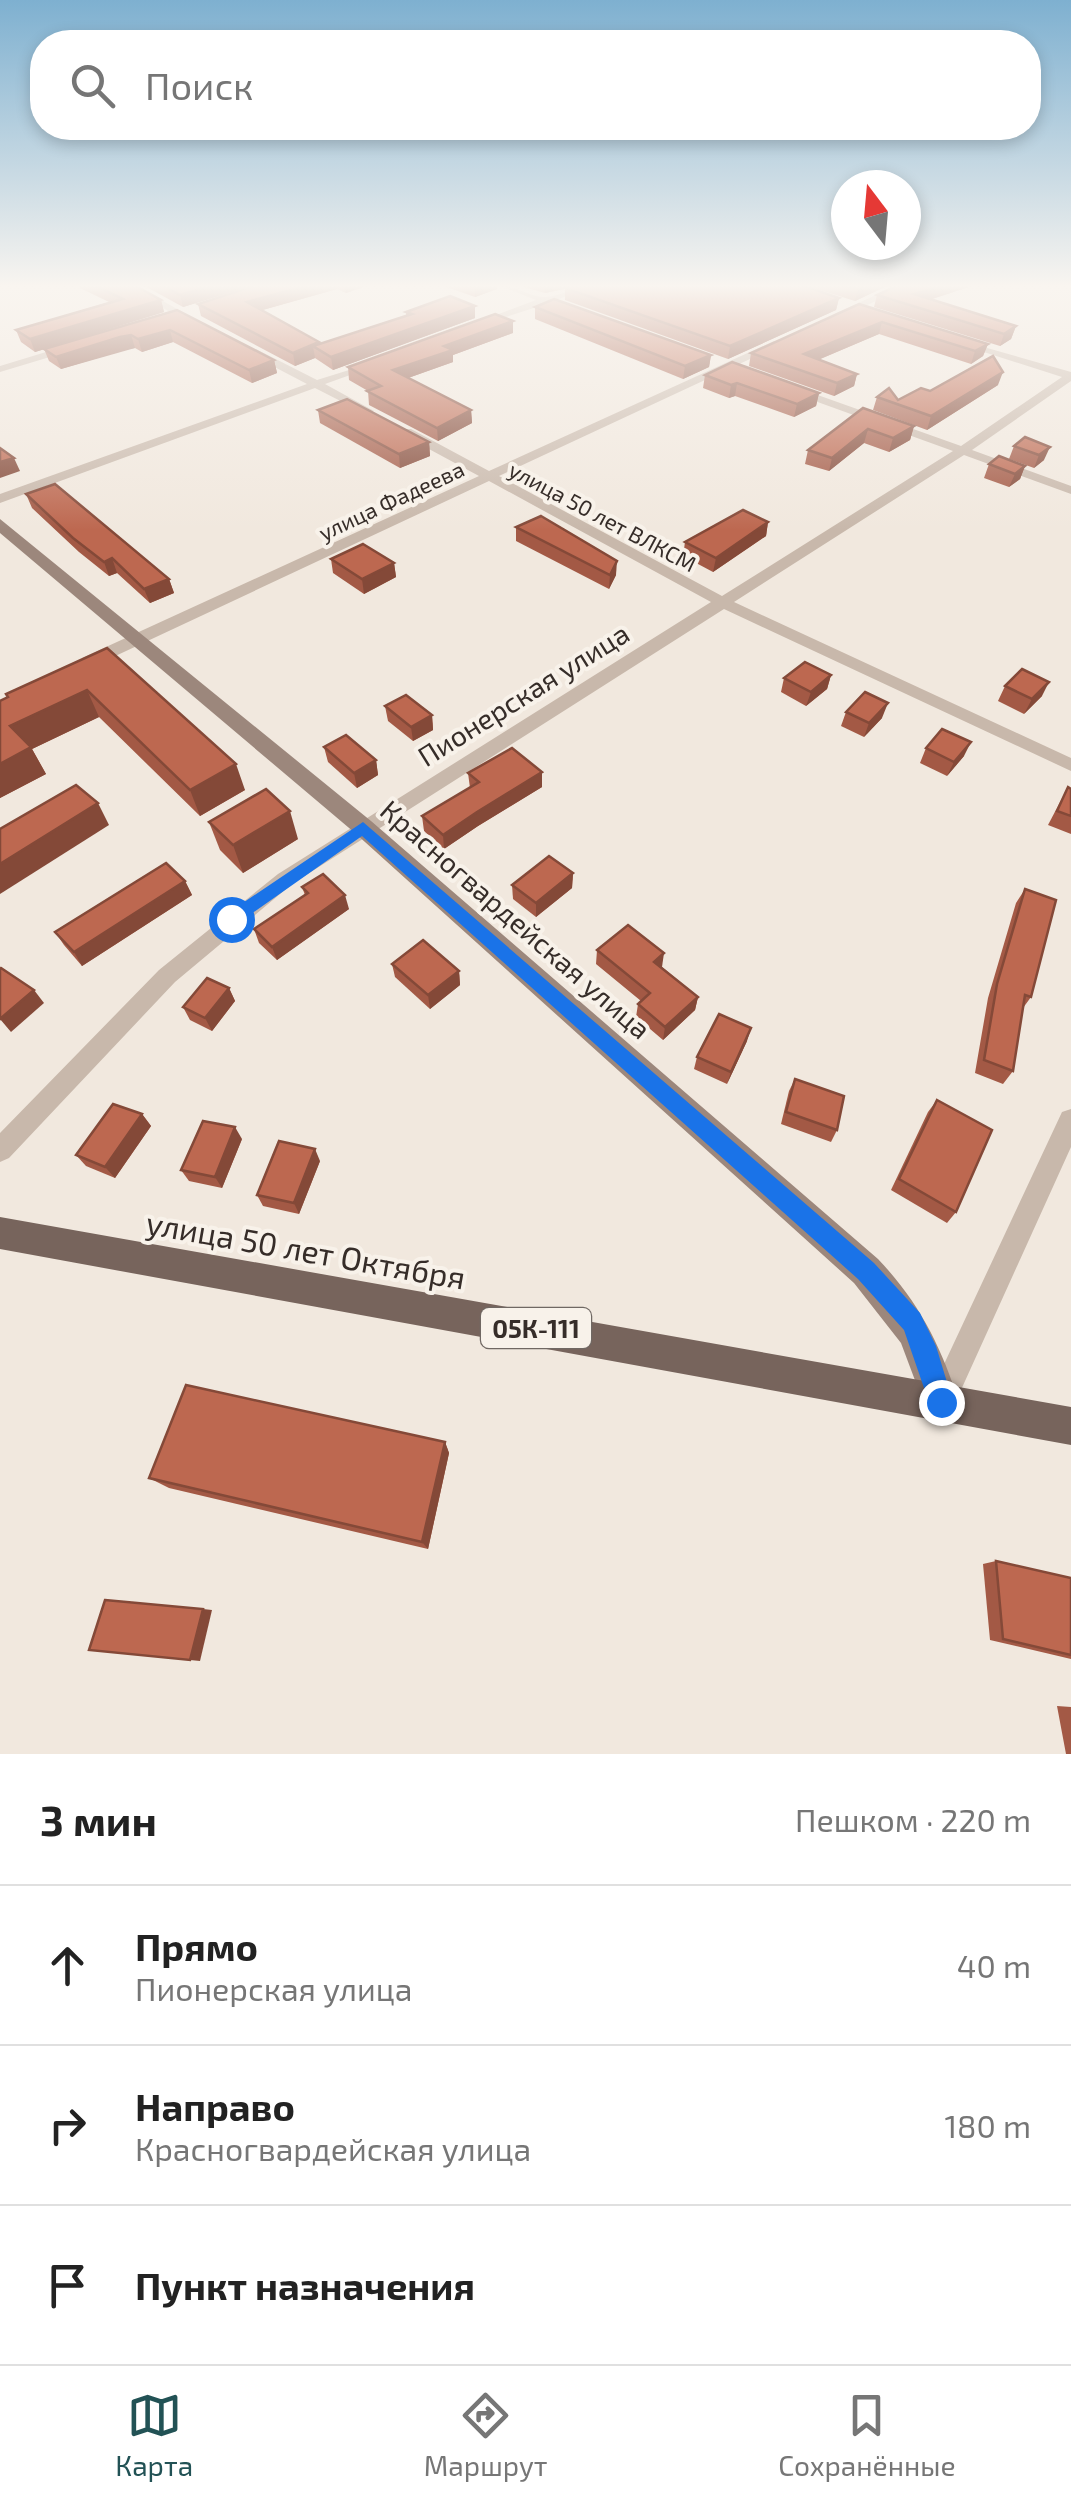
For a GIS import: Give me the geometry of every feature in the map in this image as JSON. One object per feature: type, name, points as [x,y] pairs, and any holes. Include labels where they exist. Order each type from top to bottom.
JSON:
[{"type":"main road","name":"улица 50 лет Октября","points":[[0,1233],[1071,1426]]},
{"type":"street","name":"улица 50 лет ВЛКСМ","points":[[281,366],[722,602],[1071,765]]},
{"type":"street","points":[[0,499],[366,366]]},
{"type":"street","points":[[728,366],[746,372]]},
{"type":"street","name":"улица Фадеева","points":[[69,671],[728,366]]},
{"type":"street","points":[[1039,366],[1071,376]]},
{"type":"street","name":"Пионерская улица","points":[[0,1150],[200,946],[285,879],[962,451],[1071,376]]},
{"type":"street","points":[[782,385],[1071,490]]},
{"type":"street","name":"Красногвардейская улица","points":[[0,524],[363,827],[866,1271],[912,1322],[924,1346],[941,1402]]},
{"type":"street","points":[[941,1402],[1071,1120]]},
{"type":"building","points":[[405,366],[393,370],[471,410],[437,428],[367,391],[381,386],[348,367]]},
{"type":"building","points":[[724,366],[743,366],[819,393],[797,404],[705,375]]},
{"type":"building","points":[[788,366],[835,366],[857,374],[837,383]]},
{"type":"building","points":[[975,366],[999,366],[1003,372],[931,416],[877,397],[889,388],[898,400],[921,388],[930,391]]},
{"type":"building","points":[[347,399],[429,442],[399,454],[318,410]]},
{"type":"building","points":[[863,408],[914,426],[893,438],[868,429],[832,458],[808,450]]},
{"type":"building","points":[[1025,437],[1050,447],[1039,455],[1014,446]]},
{"type":"building","points":[[0,448],[14,458],[0,462]]},
{"type":"building","points":[[999,456],[1025,466],[1015,474],[989,464]]},
{"type":"building","points":[[55,484],[169,579],[144,589],[112,558],[104,562],[73,538],[26,494]]},
{"type":"building","points":[[743,510],[768,522],[716,558],[685,542]]},
{"type":"building","points":[[541,516],[617,561],[610,575],[516,527]]},
{"type":"building","points":[[363,544],[394,563],[362,579],[331,559]]},
{"type":"building","points":[[107,648],[236,764],[190,790],[87,690],[10,726],[31,747],[0,764],[0,701],[8,697],[6,694]]},
{"type":"building","points":[[805,662],[831,675],[811,692],[784,678]]},
{"type":"building","points":[[1022,669],[1049,682],[1032,699],[1005,686]]},
{"type":"building","points":[[865,692],[888,703],[869,723],[846,712]]},
{"type":"building","points":[[406,695],[432,715],[411,727],[385,706]]},
{"type":"building","points":[[942,729],[971,742],[954,762],[926,748]]},
{"type":"building","points":[[346,735],[376,760],[354,773],[324,747]]},
{"type":"building","points":[[512,748],[542,772],[443,835],[422,816],[479,782],[468,773]]},
{"type":"building","points":[[76,785],[98,803],[0,864],[0,829]]},
{"type":"building","points":[[1068,787],[1071,789],[1071,816],[1057,811]]},
{"type":"building","points":[[266,789],[290,811],[233,845],[209,822]]},
{"type":"building","points":[[549,856],[573,873],[536,903],[512,885]]},
{"type":"building","points":[[166,863],[185,881],[74,952],[55,932]]},
{"type":"building","points":[[323,874],[345,895],[272,947],[254,929],[308,893],[302,887]]},
{"type":"building","points":[[1025,889],[1056,900],[1031,997],[1025,995],[1013,1071],[984,1060],[997,984]]},
{"type":"building","points":[[628,925],[664,953],[654,962],[698,997],[665,1027],[638,1004],[650,993],[597,950]]},
{"type":"building","points":[[423,940],[459,971],[428,995],[392,964]]},
{"type":"building","points":[[0,969],[34,990],[0,1019]]},
{"type":"building","points":[[207,978],[229,988],[205,1018],[183,1007]]},
{"type":"building","points":[[719,1014],[751,1028],[731,1072],[697,1057]]},
{"type":"building","points":[[795,1079],[844,1096],[837,1130],[786,1112]]},
{"type":"building","points":[[937,1100],[992,1130],[956,1212],[899,1179]]},
{"type":"building","points":[[113,1104],[142,1114],[105,1167],[76,1155]]},
{"type":"building","points":[[203,1121],[235,1127],[215,1177],[181,1170]]},
{"type":"building","points":[[279,1141],[315,1149],[294,1203],[257,1195]]},
{"type":"building","points":[[186,1385],[445,1442],[422,1542],[149,1478]]},
{"type":"building","points":[[996,1561],[1071,1578],[1071,1655],[1003,1639]]},
{"type":"building","points":[[105,1600],[203,1609],[190,1660],[89,1650]]},
{"type":"route","points":[[231,919],[363,827],[866,1271],[912,1322],[924,1346],[941,1402]]}]
